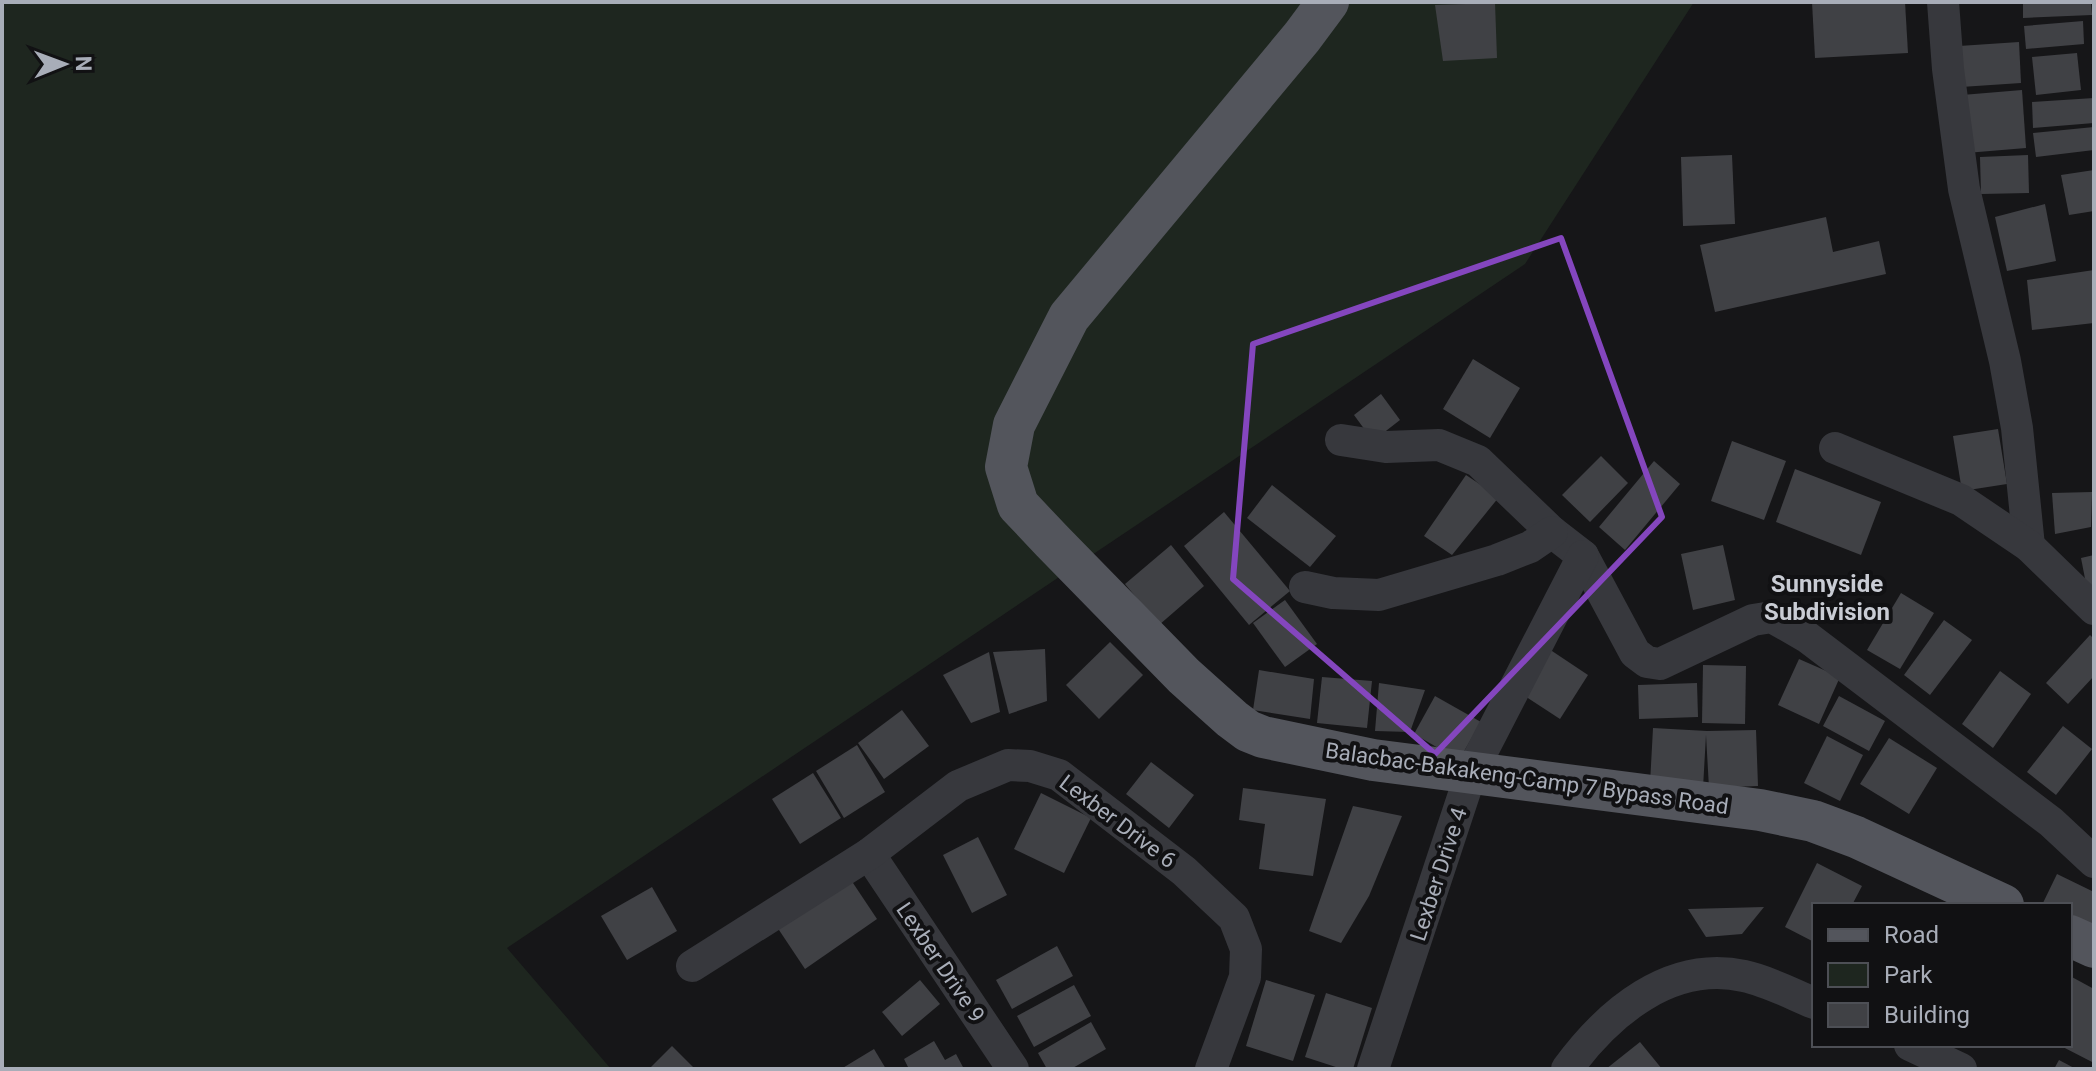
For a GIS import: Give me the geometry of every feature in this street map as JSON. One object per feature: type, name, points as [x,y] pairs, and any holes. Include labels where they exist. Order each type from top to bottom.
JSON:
[{"type":"main road","name":"Balacbac-Bakakeng-Camp 7 Bypass Road","points":[[1328,2],[1292,50],[1069,317],[1014,425],[1006,467],[1018,505],[1184,676],[1248,731],[1263,737],[1373,760],[1760,810],[1813,821],[1856,837],[1999,903]]},
{"type":"main road","points":[[2072,937],[2094,947]]},
{"type":"street","points":[[1943,2],[1948,69],[1964,189],[2005,361],[2017,428],[2029,546]]},
{"type":"street","points":[[1341,440],[1386,447],[1439,445],[1478,461],[1552,532],[1583,556],[1635,653],[1647,662],[1660,664],[1753,620],[1772,617],[1807,637],[2051,822],[2094,862]]},
{"type":"street","points":[[1835,448],[1961,500],[2029,546],[2094,609]]},
{"type":"street","points":[[1305,587],[1333,593],[1379,595],[1497,560],[1530,547],[1552,532]]},
{"type":"street","name":"Lexber Drive 4","points":[[1373,1069],[1471,773],[1583,556]]},
{"type":"street","name":"Lexber Drive 6","points":[[692,966],[869,854],[958,786],[1008,765],[1030,766],[1059,775],[1184,871],[1234,918],[1246,949],[1245,977],[1211,1069]]},
{"type":"street","name":"Lexber Drive 9","points":[[869,854],[1013,1069]]},
{"type":"street","points":[[1567,1069],[1589,1039],[1645,992],[1682,978],[1715,972],[1746,976],[1812,1002]]},
{"type":"street","points":[[1914,1047],[1961,1069]]},
{"type":"highlighted area","points":[[1561,238],[1662,517],[1435,754],[1233,579],[1253,344]]},
{"type":"green space","points":[[2,2],[1694,2],[1525,264],[507,948],[611,1069],[2,1069]]},
{"type":"building","points":[[1812,2],[1905,2],[1908,53],[1815,58]]},
{"type":"building","points":[[2023,2],[2091,2],[2092,15],[2023,18]]},
{"type":"building","points":[[1495,3],[1497,58],[1443,61],[1435,5]]},
{"type":"building","points":[[2083,21],[2084,44],[2026,49],[2024,26]]},
{"type":"building","points":[[2019,42],[2021,83],[1961,87],[1959,46]]},
{"type":"building","points":[[2077,53],[2081,90],[2036,95],[2032,57]]},
{"type":"building","points":[[2022,90],[2026,148],[1966,153],[1962,95]]},
{"type":"building","points":[[2094,98],[2094,123],[2033,128],[2032,102]]},
{"type":"building","points":[[2094,127],[2094,150],[2036,157],[2033,133]]},
{"type":"building","points":[[1732,155],[1735,224],[1683,226],[1681,157]]},
{"type":"building","points":[[2028,155],[2029,193],[1981,194],[1980,157]]},
{"type":"building","points":[[2094,170],[2094,211],[2069,215],[2061,175]]},
{"type":"building","points":[[2045,204],[2056,261],[2007,271],[1995,217]]},
{"type":"building","points":[[1826,217],[1833,252],[1879,241],[1886,274],[1715,312],[1700,245]]},
{"type":"building","points":[[2094,270],[2094,323],[2032,330],[2027,280]]},
{"type":"building","points":[[1473,359],[1520,388],[1490,438],[1443,409]]},
{"type":"building","points":[[1381,394],[1400,420],[1373,441],[1354,415]]},
{"type":"building","points":[[1998,429],[2007,484],[1962,491],[1953,436]]},
{"type":"building","points":[[1732,441],[1786,461],[1764,520],[1711,501]]},
{"type":"building","points":[[1601,456],[1628,483],[1590,522],[1562,495]]},
{"type":"building","points":[[1654,461],[1680,484],[1625,550],[1599,527]]},
{"type":"building","points":[[1795,469],[1881,502],[1861,555],[1776,522]]},
{"type":"building","points":[[1466,475],[1499,497],[1452,555],[1424,536]]},
{"type":"building","points":[[1272,485],[1336,536],[1310,567],[1247,518]]},
{"type":"building","points":[[2092,492],[2091,527],[2055,534],[2052,493]]},
{"type":"building","points":[[1224,512],[1290,591],[1249,625],[1184,546]]},
{"type":"building","points":[[1171,545],[1204,586],[1159,625],[1125,584]]},
{"type":"building","points":[[1723,545],[1735,600],[1693,610],[1681,554]]},
{"type":"building","points":[[2094,555],[2094,593],[2088,594],[2081,558]]},
{"type":"building","points":[[1901,593],[1934,613],[1900,669],[1867,650]]},
{"type":"building","points":[[1285,600],[1317,644],[1285,667],[1253,623]]},
{"type":"building","points":[[1944,620],[1972,640],[1930,695],[1904,675]]},
{"type":"building","points":[[2090,635],[2094,639],[2094,676],[2068,704],[2046,683]]},
{"type":"building","points":[[1110,642],[1143,675],[1099,719],[1066,685]]},
{"type":"building","points":[[1045,649],[1047,701],[1009,714],[993,652]]},
{"type":"building","points":[[1549,649],[1588,675],[1560,719],[1520,693]]},
{"type":"building","points":[[989,652],[1000,712],[971,723],[943,675]]},
{"type":"building","points":[[1799,659],[1840,677],[1819,724],[1778,705]]},
{"type":"building","points":[[1703,665],[1746,666],[1745,724],[1702,723]]},
{"type":"building","points":[[1259,670],[1314,679],[1310,719],[1253,710]]},
{"type":"building","points":[[2000,671],[2031,694],[1993,748],[1962,724]]},
{"type":"building","points":[[1322,677],[1372,681],[1367,728],[1317,723]]},
{"type":"building","points":[[1379,683],[1425,690],[1410,732],[1375,731]]},
{"type":"building","points":[[1697,683],[1698,717],[1639,719],[1638,685]]},
{"type":"building","points":[[1435,696],[1481,722],[1459,760],[1414,734]]},
{"type":"building","points":[[1839,696],[1885,721],[1869,751],[1823,726]]},
{"type":"building","points":[[902,710],[929,746],[884,779],[858,743]]},
{"type":"building","points":[[2063,726],[2092,749],[2056,795],[2027,772]]},
{"type":"building","points":[[1653,728],[1756,730],[1758,786],[1709,788],[1706,735],[1703,788],[1650,784]]},
{"type":"building","points":[[1827,736],[1863,755],[1840,801],[1804,783]]},
{"type":"building","points":[[1889,738],[1937,768],[1909,814],[1860,784]]},
{"type":"building","points":[[857,745],[885,792],[844,818],[816,771]]},
{"type":"building","points":[[1151,762],[1194,795],[1169,828],[1126,794]]},
{"type":"building","points":[[813,773],[841,818],[800,844],[772,799]]},
{"type":"building","points":[[1243,788],[1326,799],[1313,876],[1259,869],[1265,824],[1239,820]]},
{"type":"building","points":[[1041,793],[1091,818],[1064,873],[1014,849]]},
{"type":"building","points":[[1353,806],[1402,816],[1369,896],[1341,943],[1309,931]]},
{"type":"building","points":[[978,837],[1007,895],[972,913],[943,855]]},
{"type":"building","points":[[1817,863],[1862,886],[1853,903],[1812,903],[1812,941],[1785,927]]},
{"type":"building","points":[[847,874],[877,919],[805,969],[775,924]]},
{"type":"building","points":[[2057,874],[2094,892],[2094,921],[2086,934],[2072,927],[2072,903],[2043,903]]},
{"type":"building","points":[[652,887],[677,931],[627,960],[601,916]]},
{"type":"building","points":[[1764,907],[1742,934],[1706,937],[1688,909]]},
{"type":"building","points":[[1057,946],[1073,976],[1012,1009],[996,980]]},
{"type":"building","points":[[2072,977],[2094,989],[2094,1063],[2063,1047],[2072,1047]]},
{"type":"building","points":[[920,980],[940,1004],[902,1036],[882,1012]]},
{"type":"building","points":[[1266,980],[1315,995],[1293,1061],[1246,1046]]},
{"type":"building","points":[[1074,985],[1091,1016],[1034,1047],[1017,1016]]},
{"type":"building","points":[[1326,993],[1372,1008],[1353,1069],[1342,1069],[1305,1057]]},
{"type":"building","points":[[1091,1022],[1106,1049],[1071,1069],[1047,1069],[1038,1053]]},
{"type":"building","points":[[934,1041],[945,1060],[956,1054],[964,1069],[909,1069],[904,1059]]},
{"type":"building","points":[[1640,1042],[1662,1069],[1606,1069]]},
{"type":"building","points":[[672,1046],[695,1069],[649,1069]]},
{"type":"building","points":[[874,1049],[886,1069],[841,1069]]},
{"type":"building","points":[[2059,1060],[2076,1069],[2054,1069]]},
{"type":"district","name":"Sunnyside Subdivision","points":[[1827,598]]}]
